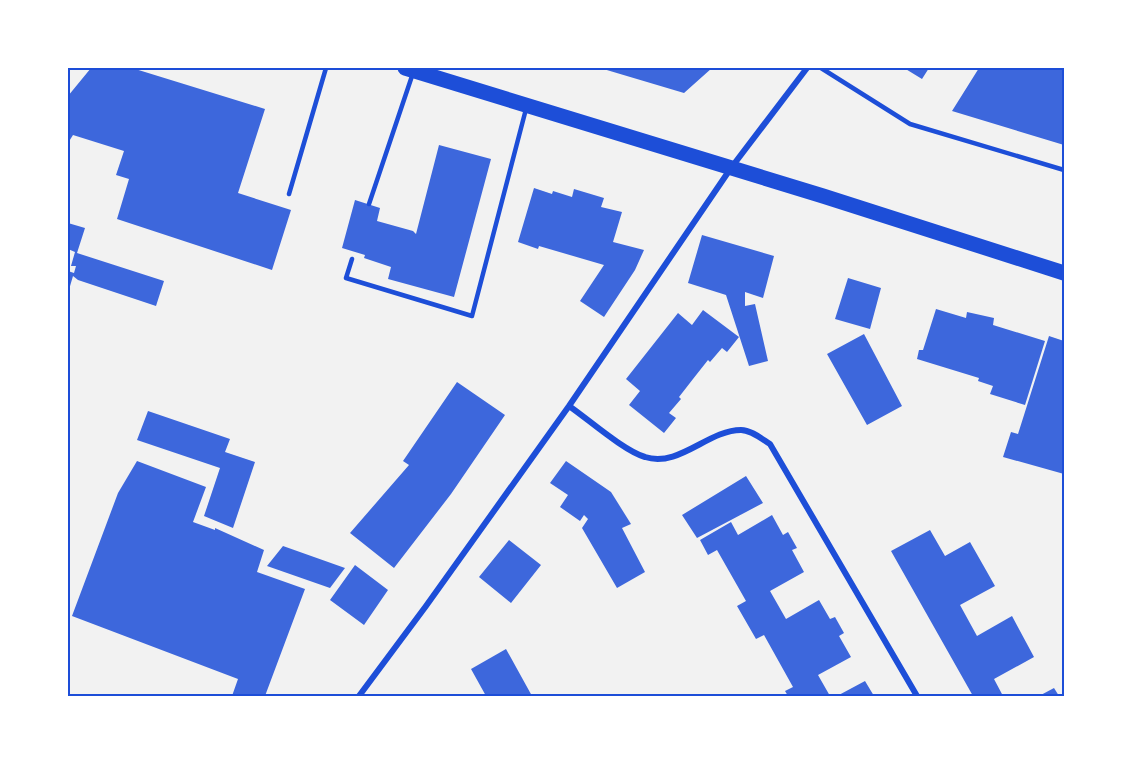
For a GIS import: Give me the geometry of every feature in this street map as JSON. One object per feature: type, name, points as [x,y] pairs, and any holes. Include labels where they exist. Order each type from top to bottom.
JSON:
[{"type":"main road","points":[[409,69],[1065,273]]},
{"type":"street","points":[[359,696],[569,406],[731,168],[807,68]]},
{"type":"street","points":[[569,406],[633,452],[647,458],[663,458],[682,453],[726,433],[742,430],[757,435],[770,444],[917,696]]},
{"type":"lane","points":[[289,194],[326,68]]},
{"type":"lane","points":[[821,68],[910,124],[1065,170]]},
{"type":"lane","points":[[369,204],[409,69]]},
{"type":"lane","points":[[352,259],[346,278],[472,316],[527,105]]},
{"type":"building","points":[[91,68],[132,68],[265,109],[238,193],[291,210],[272,270],[117,219],[129,179],[116,175],[124,151],[73,135],[68,143],[68,96]]},
{"type":"building","points":[[600,68],[712,68],[684,93]]},
{"type":"building","points":[[904,68],[929,68],[922,79]]},
{"type":"building","points":[[979,68],[1064,68],[1064,145],[952,111]]},
{"type":"building","points":[[439,145],[491,159],[454,297],[388,279],[391,267],[342,248],[355,200],[380,208],[377,221],[413,231],[416,234]]},
{"type":"building","points":[[534,188],[572,197],[574,189],[604,198],[601,207],[622,212],[613,242],[644,250],[635,270],[604,317],[580,301],[604,265],[518,242]]},
{"type":"building","points":[[68,223],[85,228],[77,253],[164,281],[156,306],[78,280],[73,276],[68,293],[68,271],[74,273],[76,266],[71,266],[75,252],[68,249]]},
{"type":"building","points":[[702,235],[774,256],[763,298],[745,292],[745,306],[755,304],[768,361],[749,366],[726,295],[688,283]]},
{"type":"building","points":[[848,278],[881,288],[870,329],[835,319]]},
{"type":"building","points":[[936,309],[966,318],[967,312],[994,318],[993,325],[1045,341],[1025,405],[990,394],[993,386],[978,381],[979,378],[917,359],[919,350],[923,350]]},
{"type":"building","points":[[703,310],[739,337],[727,352],[722,348],[710,362],[708,360],[693,379],[669,413],[676,418],[664,433],[629,405],[640,391],[626,379],[678,313],[692,325]]},
{"type":"building","points":[[864,334],[902,406],[867,425],[827,354]]},
{"type":"building","points":[[1049,336],[1064,341],[1064,474],[1003,457],[1011,432],[1018,434]]},
{"type":"building","points":[[457,382],[505,415],[451,494],[394,568],[350,533],[409,465],[403,461]]},
{"type":"building","points":[[148,411],[230,439],[225,452],[255,462],[233,528],[204,516],[220,468],[137,440]]},
{"type":"building","points":[[137,461],[206,487],[193,522],[215,530],[215,528],[264,550],[257,572],[305,589],[265,696],[232,696],[238,679],[72,616],[118,493]]},
{"type":"building","points":[[566,461],[611,492],[631,524],[622,528],[645,572],[617,588],[582,528],[588,519],[584,515],[580,521],[560,507],[568,495],[550,483]]},
{"type":"building","points":[[746,476],[763,503],[697,538],[682,515]]},
{"type":"building","points":[[772,515],[783,535],[788,532],[797,548],[792,550],[804,572],[770,591],[786,619],[819,600],[830,619],[835,617],[844,633],[839,636],[851,657],[818,675],[830,696],[788,696],[785,691],[793,687],[764,635],[756,639],[737,606],[746,601],[717,550],[708,555],[700,540],[731,522],[738,535]]},
{"type":"building","points":[[930,530],[945,556],[970,542],[995,586],[960,605],[977,636],[1012,616],[1034,657],[994,679],[1003,696],[973,696],[891,551]]},
{"type":"building","points":[[509,540],[541,565],[511,603],[479,577]]},
{"type":"building","points":[[283,546],[345,568],[330,588],[267,566]]},
{"type":"building","points":[[355,565],[388,590],[364,625],[330,600]]},
{"type":"building","points":[[506,649],[532,696],[486,696],[471,669]]},
{"type":"building","points":[[865,681],[874,696],[837,696]]},
{"type":"building","points":[[1054,688],[1059,696],[1039,696]]}]
